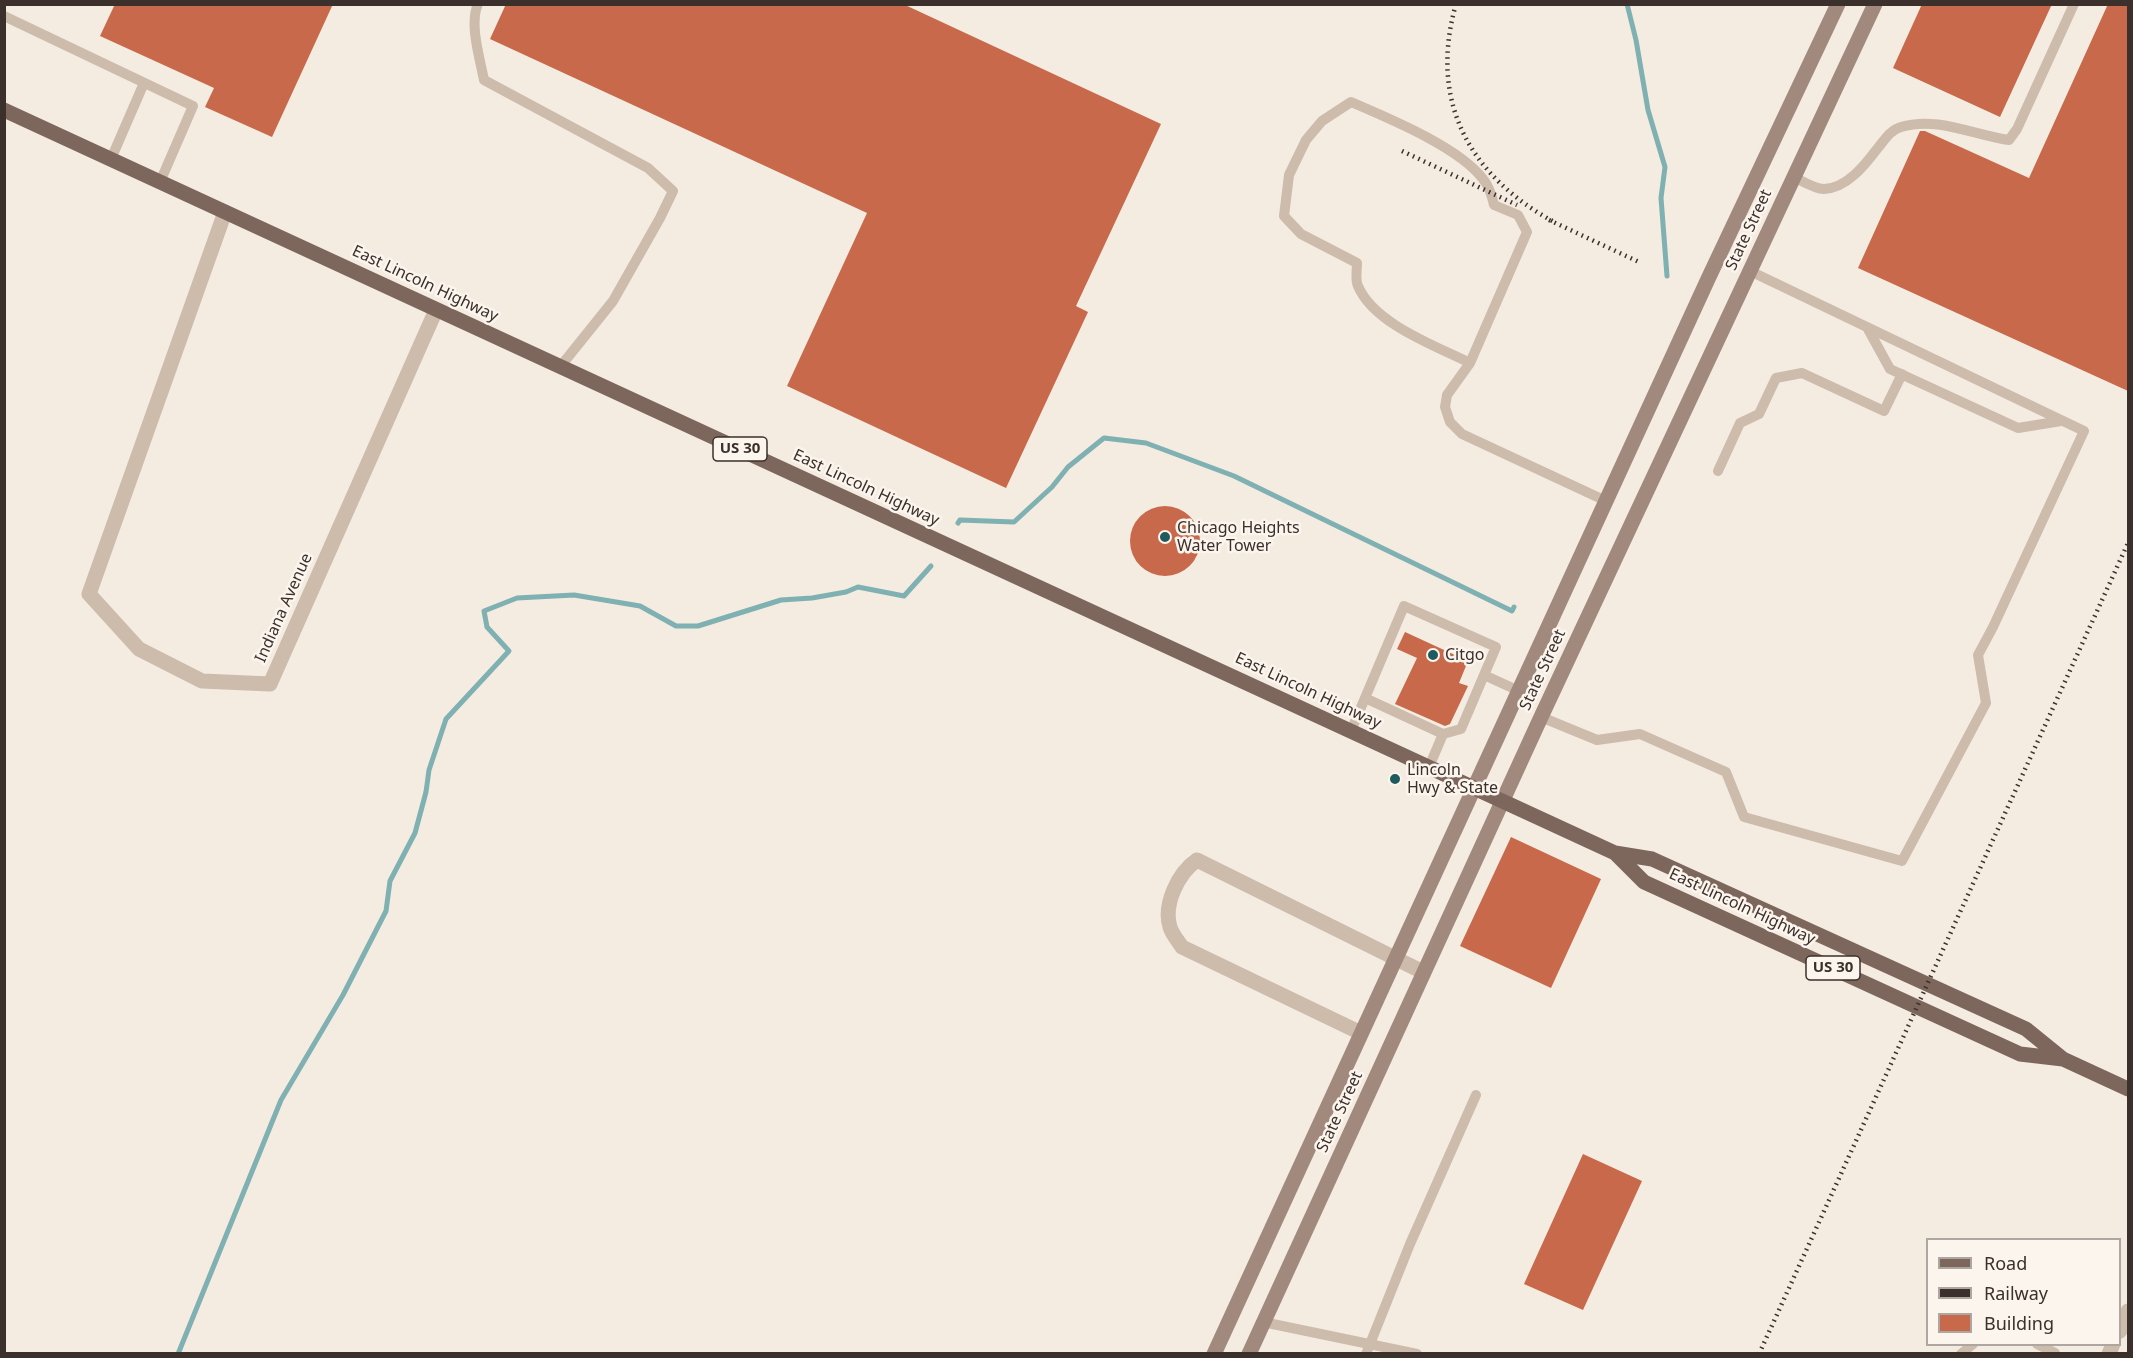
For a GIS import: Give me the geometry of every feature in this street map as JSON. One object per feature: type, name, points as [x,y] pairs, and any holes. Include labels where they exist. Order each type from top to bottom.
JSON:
[{"type":"main road","name":"East Lincoln Highway","points":[[4,110],[1615,853],[1652,859],[2026,1029],[2063,1059],[2128,1089]]},
{"type":"main road","name":"East Lincoln Highway","points":[[1615,853],[1644,882],[2020,1054],[2063,1059]]},
{"type":"street","name":"State Street","points":[[1214,1353],[1708,279],[1839,4]]},
{"type":"street","name":"State Street","points":[[1249,1353],[1502,801],[1875,4]]},
{"type":"street","name":"Indiana Avenue","points":[[225,212],[88,594],[139,650],[202,681],[270,684],[436,310]]},
{"type":"street","points":[[1361,1033],[1182,947],[1170,928],[1167,907],[1186,868],[1197,860],[1423,972]]},
{"type":"street","points":[[2121,1328],[2128,1311]]},
{"type":"lane","points":[[478,4],[474,13],[484,80],[648,168],[673,191],[613,301],[560,367]]},
{"type":"lane","points":[[1794,177],[1823,189],[1841,184],[1864,167],[1888,135],[1898,128],[1924,123],[2009,140],[2017,129],[2074,4]]},
{"type":"lane","points":[[4,16],[193,106],[160,182]]},
{"type":"lane","points":[[111,159],[144,83]]},
{"type":"lane","points":[[1470,363],[1394,326],[1367,300],[1357,285],[1356,263],[1301,234],[1284,216],[1289,175],[1306,140],[1322,121],[1351,102],[1399,123],[1466,162],[1483,179],[1491,192],[1494,204],[1518,215],[1527,232],[1470,363],[1447,395],[1445,407],[1450,422],[1462,434],[1606,501]]},
{"type":"lane","points":[[1541,717],[1597,740],[1640,734],[1726,772],[1744,817],[1902,861],[1986,704],[1978,655],[2084,431],[1750,271]]},
{"type":"lane","points":[[1868,328],[1890,369],[2019,428],[2062,421]]},
{"type":"lane","points":[[1718,471],[1740,423],[1759,414],[1776,378],[1802,373],[1884,411],[1902,374]]},
{"type":"lane","points":[[1351,731],[1404,606],[1496,647],[1461,729],[1443,734],[1365,698]]},
{"type":"lane","points":[[1484,675],[1519,691]]},
{"type":"lane","points":[[1429,767],[1443,734]]},
{"type":"lane","points":[[1369,1349],[1410,1244],[1476,1095]]},
{"type":"lane","points":[[1263,1322],[1369,1349],[1418,1353]]},
{"type":"lane","points":[[2041,1346],[2055,1353]]},
{"type":"building","points":[[115,4],[333,4],[272,137],[205,107],[214,88],[100,36]]},
{"type":"building","points":[[506,4],[903,4],[1161,124],[1076,306],[1088,312],[1006,488],[787,386],[867,213],[490,39]]},
{"type":"building","points":[[1922,4],[2052,4],[2000,117],[1893,68]]},
{"type":"building","points":[[2108,4],[2128,4],[2128,391],[1858,268],[1920,131],[1925,131],[2029,178]]},
{"type":"building","name":"Chicago Heights Water Tower","points":[[1172,506],[1185,512],[1194,521],[1198,527],[1200,541],[1198,555],[1190,566],[1179,574],[1158,576],[1140,566],[1132,555],[1130,534],[1140,516],[1151,508]]},
{"type":"building","name":"Citgo","points":[[1405,632],[1468,661],[1459,683],[1468,686],[1450,724],[1445,726],[1395,704],[1417,658],[1397,649]]},
{"type":"building","points":[[1511,837],[1601,879],[1551,988],[1460,946]]},
{"type":"building","points":[[1583,1154],[1642,1181],[1583,1310],[1524,1284]]},
{"type":"waterway","points":[[1627,4],[1636,40],[1648,110],[1665,167],[1661,198],[1667,276]]},
{"type":"waterway","points":[[958,523],[960,520],[1014,522],[1052,487],[1068,467],[1104,438],[1146,443],[1234,476],[1512,611],[1514,607]]},
{"type":"waterway","points":[[178,1354],[281,1100],[343,995],[386,911],[390,881],[415,833],[426,792],[429,770],[446,719],[509,651],[487,627],[484,611],[517,598],[574,595],[640,606],[676,626],[698,626],[781,600],[812,598],[846,592],[858,587],[904,596],[931,566]]},
{"type":"railway","points":[[1456,4],[1449,40],[1448,73],[1453,104],[1463,133],[1479,159],[1500,183],[1526,204],[1556,223]]},
{"type":"railway","points":[[1402,151],[1517,205]]},
{"type":"railway","points":[[1549,220],[1639,262]]},
{"type":"railway","points":[[1759,1354],[2128,543]]},
{"type":"place","name":"Chicago Heights Water Tower","points":[[1165,537]]},
{"type":"place","name":"Citgo","points":[[1433,655]]},
{"type":"place","name":"Lincoln Hwy & State","points":[[1395,779]]}]
